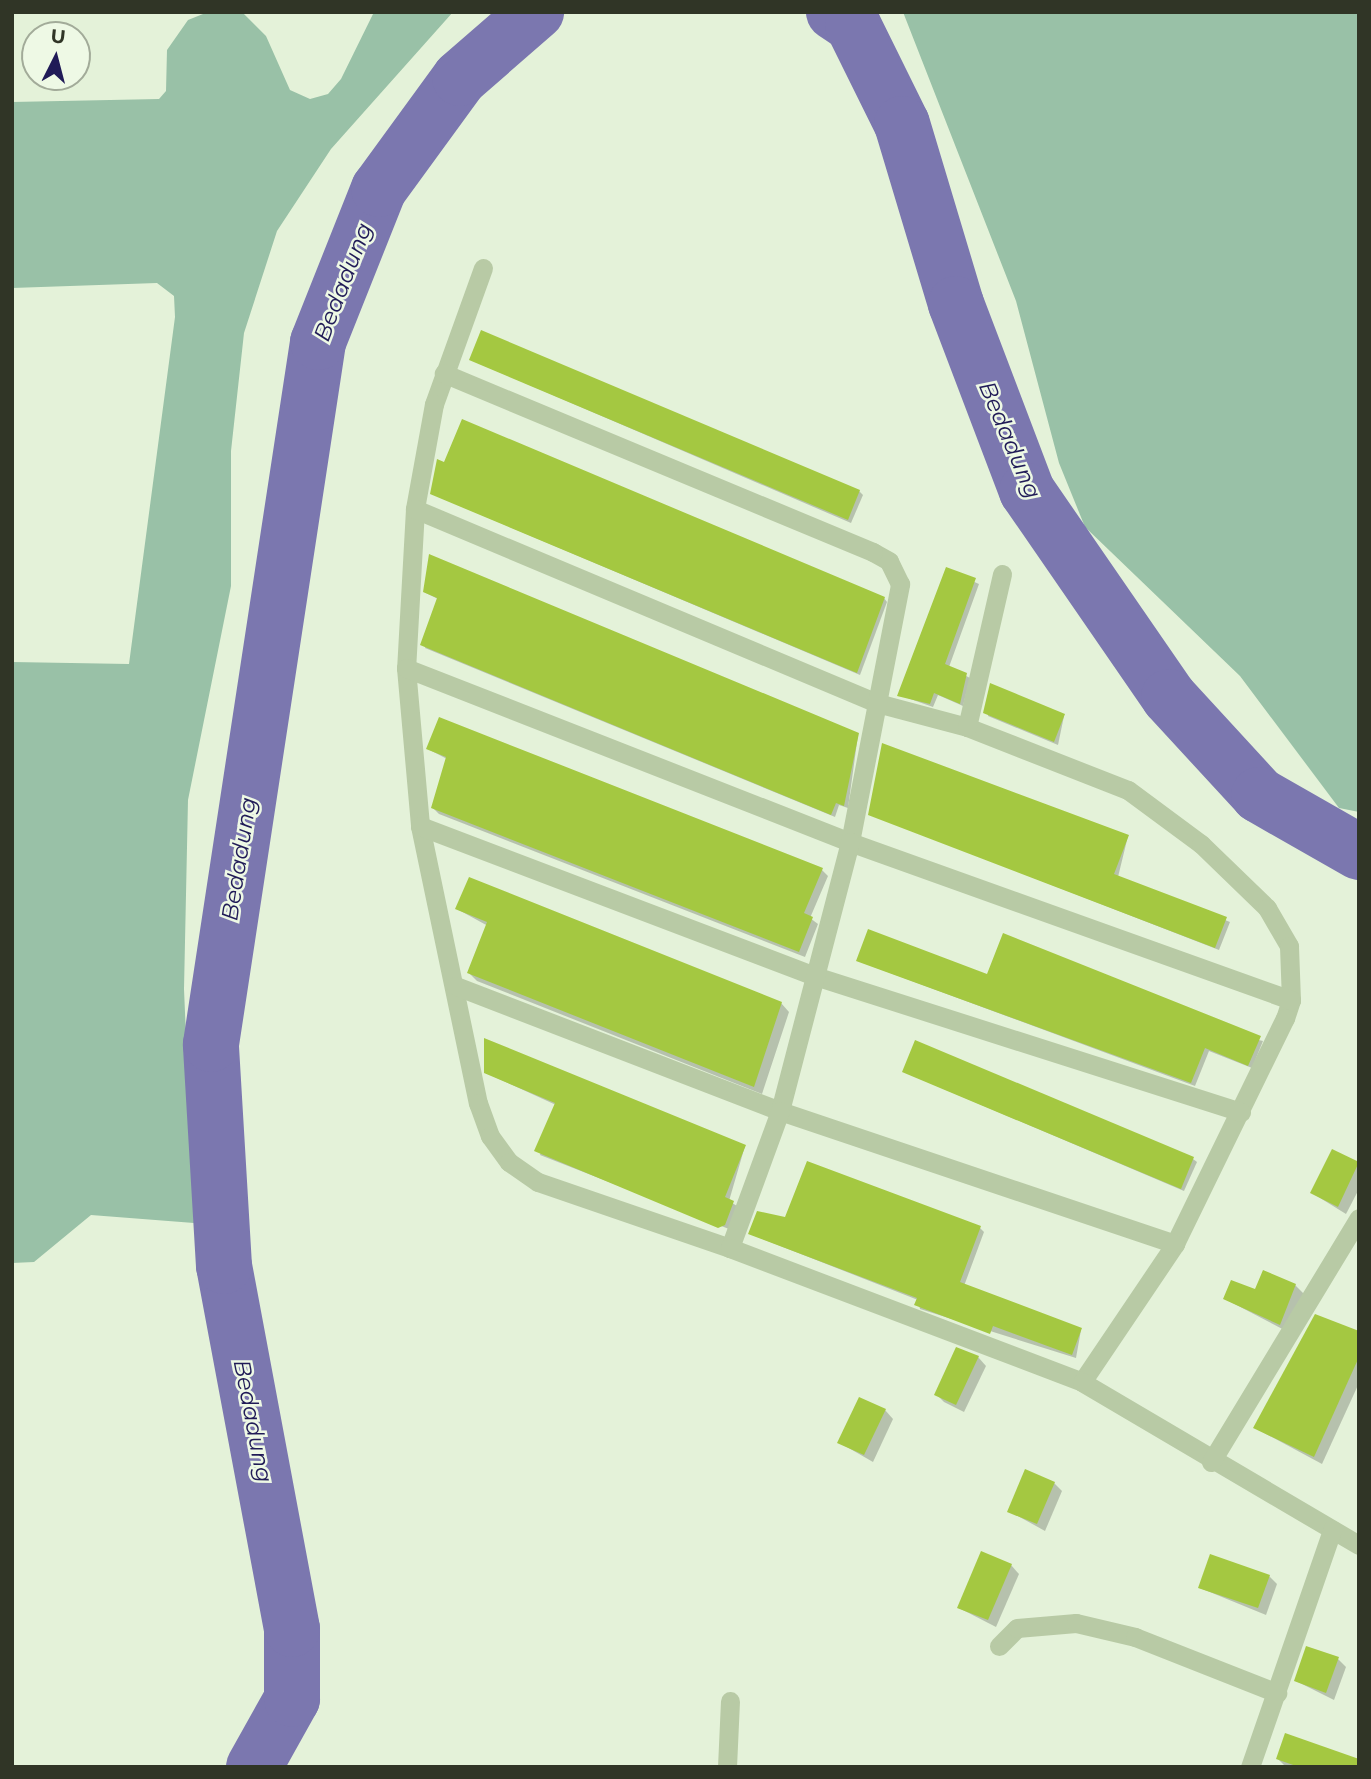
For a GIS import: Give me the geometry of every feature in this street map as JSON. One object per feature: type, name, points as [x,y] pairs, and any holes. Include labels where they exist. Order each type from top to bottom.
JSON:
[{"type":"street","points":[[483,268],[444,373],[415,509],[406,668],[420,826],[456,986],[478,1103],[490,1136],[509,1162],[538,1182],[730,1248],[1082,1382],[1211,1462],[1359,1545]]},
{"type":"street","points":[[444,373],[889,561],[900,584],[850,842],[818,978],[780,1111],[730,1248]]},
{"type":"street","points":[[415,509],[877,702],[967,727],[1128,790],[1201,844],[1281,927],[1291,1000],[1241,1112],[1175,1244],[1082,1382]]},
{"type":"street","points":[[967,727],[1002,574]]},
{"type":"street","points":[[406,668],[850,842],[1291,1000]]},
{"type":"street","points":[[420,826],[818,978],[1241,1112]]},
{"type":"street","points":[[456,986],[780,1111],[1175,1244]]},
{"type":"street","points":[[1211,1462],[1359,1218]]},
{"type":"street","points":[[1250,1767],[1332,1530]]},
{"type":"street","points":[[999,1646],[1017,1628],[1076,1623],[1135,1637],[1277,1693]]},
{"type":"street","points":[[727,1767],[730,1701]]},
{"type":"green space","points":[[208,12],[243,13],[266,36],[290,90],[310,99],[328,94],[341,79],[374,12],[453,12],[331,149],[277,231],[244,333],[231,451],[231,586],[188,800],[184,989],[194,1223],[91,1215],[34,1262],[12,1263],[12,662],[129,664],[175,317],[174,296],[157,283],[12,288],[12,102],[159,99],[166,91],[167,50],[188,20]]},
{"type":"green space","points":[[903,12],[1359,12],[1359,812],[1339,808],[1240,676],[1085,527],[1059,463],[1016,301]]},
{"type":"building","points":[[481,330],[860,490],[848,520],[469,360]]},
{"type":"building","points":[[462,419],[885,597],[857,673],[430,494],[437,459],[444,462]]},
{"type":"building","points":[[429,554],[859,733],[844,806],[836,803],[831,815],[420,645],[437,598],[423,592]]},
{"type":"building","points":[[946,567],[976,578],[945,664],[967,673],[960,704],[934,693],[930,704],[897,696]]},
{"type":"building","points":[[990,683],[1065,714],[1054,742],[983,713]]},
{"type":"building","points":[[439,717],[823,868],[804,913],[813,917],[799,952],[431,808],[446,757],[426,749]]},
{"type":"building","points":[[882,743],[1129,835],[1114,874],[1227,917],[1215,948],[868,815]]},
{"type":"building","points":[[469,877],[782,1002],[754,1087],[467,973],[487,922],[455,909]]},
{"type":"building","points":[[868,929],[987,974],[1003,933],[1261,1036],[1248,1066],[1205,1048],[1191,1083],[856,961]]},
{"type":"building","points":[[484,1038],[746,1145],[725,1197],[734,1201],[725,1225],[718,1228],[534,1151],[555,1103],[484,1073]]},
{"type":"building","points":[[915,1040],[1194,1157],[1181,1189],[902,1072]]},
{"type":"building","points":[[1332,1149],[1359,1162],[1338,1207],[1310,1193]]},
{"type":"building","points":[[807,1161],[981,1226],[960,1282],[1082,1328],[1072,1355],[993,1326],[990,1334],[914,1305],[917,1298],[748,1234],[757,1211],[785,1217]]},
{"type":"building","points":[[1263,1270],[1296,1284],[1280,1325],[1223,1299],[1231,1280],[1255,1289]]},
{"type":"building","points":[[1315,1314],[1359,1331],[1359,1357],[1314,1457],[1253,1428]]},
{"type":"building","points":[[956,1347],[979,1356],[956,1405],[934,1395]]},
{"type":"building","points":[[859,1397],[886,1409],[864,1455],[837,1443]]},
{"type":"building","points":[[1025,1469],[1055,1482],[1037,1524],[1007,1512]]},
{"type":"building","points":[[981,1551],[1012,1564],[988,1620],[957,1608]]},
{"type":"building","points":[[1210,1554],[1270,1575],[1258,1608],[1198,1588]]},
{"type":"building","points":[[1306,1646],[1339,1657],[1326,1693],[1294,1681]]},
{"type":"building","points":[[1285,1733],[1359,1759],[1359,1767],[1299,1767],[1276,1759]]},
{"type":"waterway","name":"Bedadung","points":[[254,1767],[292,1699],[292,1629],[224,1266],[211,1044],[318,342],[379,189],[460,78],[536,12]]},
{"type":"waterway","name":"Bedadung","points":[[834,12],[853,25],[902,124],[956,304],[1027,491],[1169,697],[1259,795],[1359,852]]}]
